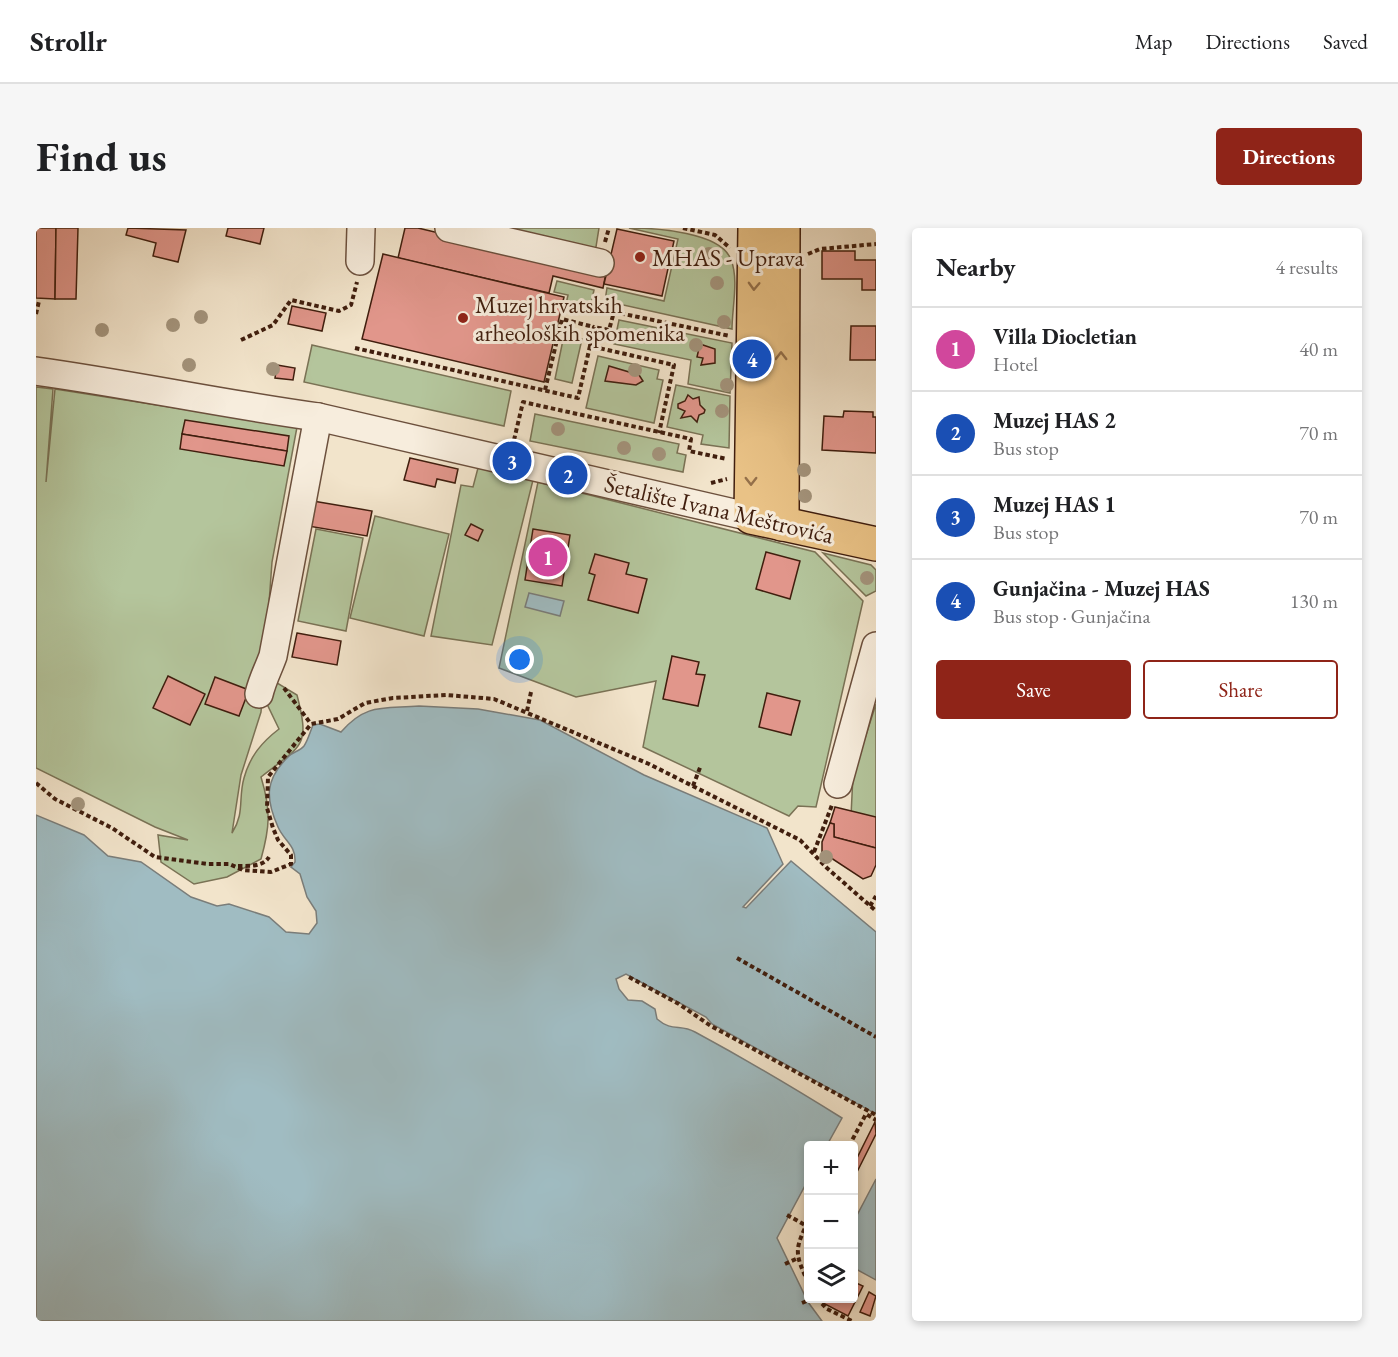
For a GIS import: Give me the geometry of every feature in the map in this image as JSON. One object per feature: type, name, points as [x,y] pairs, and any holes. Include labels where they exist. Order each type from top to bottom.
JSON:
[{"type":"main road","points":[[751,517],[755,228]]},
{"type":"main road","points":[[783,228],[783,524]]},
{"type":"main road","name":"Šetalište Ivana Meštrovića","points":[[751,517],[876,544]]},
{"type":"street","points":[[360,261],[361,228]]},
{"type":"street","points":[[449,228],[600,263]]},
{"type":"street","name":"Šetalište Ivana Meštrovića","points":[[36,371],[120,382],[254,408],[318,417],[751,517]]},
{"type":"street","points":[[259,694],[264,673],[269,669],[318,417]]},
{"type":"street","points":[[838,784],[876,646]]},
{"type":"path","points":[[804,258],[809,252],[820,249],[876,244]]},
{"type":"path","points":[[241,340],[273,325],[291,300],[339,311],[351,306],[360,261]]},
{"type":"path","points":[[36,314],[39,301]]},
{"type":"path","points":[[545,390],[562,319],[609,330],[614,312],[736,337]]},
{"type":"path","points":[[355,348],[578,398],[594,327]]},
{"type":"path","points":[[590,346],[674,364],[659,433]]},
{"type":"path","points":[[504,438],[516,440],[523,402],[691,439],[688,451],[733,460]]},
{"type":"path","points":[[704,481],[714,483],[728,478],[731,469]]},
{"type":"path","points":[[269,669],[311,724]]},
{"type":"path","points":[[527,711],[531,692]]},
{"type":"path","points":[[229,864],[243,870],[271,872],[291,864],[291,855],[277,832],[267,808],[268,777],[311,724],[345,716],[348,711],[364,703],[421,696],[477,696],[494,699],[527,711],[693,786],[800,840],[827,868],[876,911]]},
{"type":"path","points":[[693,786],[701,765]]},
{"type":"path","points":[[36,783],[55,799],[112,828],[154,857],[208,864],[257,865],[266,862],[269,856]]},
{"type":"path","points":[[814,852],[838,784]]},
{"type":"path","points":[[870,906],[876,896]]},
{"type":"path","points":[[737,958],[876,1037]]},
{"type":"path","points":[[629,977],[711,1026],[876,1117]]},
{"type":"path","points":[[852,1141],[866,1114],[876,1117]]},
{"type":"path","points":[[787,1215],[804,1222]]},
{"type":"path","points":[[804,1232],[796,1247],[804,1272]]},
{"type":"path","points":[[785,1264],[798,1258]]},
{"type":"path","points":[[820,1303],[852,1321]]},
{"type":"green space","points":[[500,228],[599,228],[595,253]]},
{"type":"green space","points":[[629,228],[686,234],[715,243],[725,251],[731,260],[735,276],[732,329],[605,301],[607,288],[664,301],[678,239]]},
{"type":"green space","points":[[557,281],[594,290],[589,314],[565,309],[568,295],[554,292]]},
{"type":"green space","points":[[619,320],[732,343],[730,393],[688,384],[691,360],[614,344]]},
{"type":"green space","points":[[564,335],[582,339],[572,383],[555,379]]},
{"type":"green space","points":[[312,345],[511,391],[504,426],[304,382]]},
{"type":"green space","points":[[598,356],[659,370],[657,379],[663,380],[654,423],[586,408]]},
{"type":"green space","points":[[676,385],[730,396],[729,448],[701,444],[703,435],[667,427]]},
{"type":"green space","points":[[36,387],[53,389],[46,482],[55,389],[297,427],[272,562],[261,712],[241,775],[232,833],[239,819],[242,786],[253,756],[262,744],[279,729],[267,704],[269,678],[297,695],[303,726],[302,736],[294,751],[261,777],[268,818],[261,859],[227,877],[194,884],[161,862],[158,835],[188,840],[155,827],[36,768]]},
{"type":"green space","points":[[535,414],[679,444],[677,453],[686,455],[683,472],[530,441]]},
{"type":"green space","points":[[478,468],[533,480],[492,645],[431,636],[461,485],[473,487]]},
{"type":"green space","points":[[538,482],[815,552],[863,601],[816,807],[798,806],[789,816],[643,747],[656,681],[576,697],[499,668]]},
{"type":"green space","points":[[375,516],[449,534],[424,636],[350,618]]},
{"type":"green space","points":[[316,529],[363,538],[346,631],[298,621]]},
{"type":"green space","points":[[823,553],[871,565],[876,570],[876,591],[866,596]]},
{"type":"green space","points":[[876,704],[876,825],[851,816],[853,775]]},
{"type":"water","points":[[529,593],[564,601],[560,616],[525,607]]},
{"type":"water","points":[[419,706],[478,709],[540,720],[644,775],[767,828],[783,864],[743,907],[746,908],[791,861],[876,932],[876,1114],[626,974],[616,979],[619,989],[628,1000],[642,1001],[655,1009],[657,1019],[662,1023],[695,1032],[842,1118],[829,1141],[804,1141],[804,1187],[777,1238],[804,1294],[804,1303],[809,1303],[822,1321],[36,1321],[36,815],[84,835],[108,856],[141,862],[191,897],[217,906],[229,904],[269,917],[286,932],[309,934],[317,923],[316,911],[307,897],[300,874],[291,867],[295,862],[294,851],[280,832],[274,817],[269,798],[272,781],[281,764],[304,746],[313,725],[320,724],[341,732],[359,716],[385,708]]},
{"type":"water","points":[[876,1179],[876,1280],[858,1270],[858,1213]]},
{"type":"building","points":[[36,228],[56,228],[55,299],[36,298]]},
{"type":"building","points":[[56,228],[78,228],[76,299],[55,299]]},
{"type":"building","points":[[128,228],[186,230],[178,262],[153,256],[156,243],[126,235]]},
{"type":"building","points":[[228,228],[264,228],[260,244],[226,236]]},
{"type":"building","points":[[405,228],[418,228],[606,273],[603,288],[553,276],[549,293],[398,258]]},
{"type":"building","name":"MHAS - Uprava","points":[[617,229],[674,241],[662,296],[604,284]]},
{"type":"building","points":[[822,251],[855,251],[855,260],[876,260],[876,290],[862,290],[862,279],[822,279]]},
{"type":"building","name":"Muzej hrvatskih arheoloških spomenika","points":[[383,254],[564,297],[544,382],[362,339]]},
{"type":"building","points":[[292,306],[326,313],[322,331],[288,324]]},
{"type":"building","points":[[851,326],[876,326],[876,360],[850,360]]},
{"type":"building","points":[[700,344],[715,349],[715,363],[701,365],[703,358],[697,357]]},
{"type":"building","points":[[277,365],[295,368],[293,380],[275,378]]},
{"type":"building","points":[[609,366],[639,375],[643,381],[636,385],[605,381]]},
{"type":"building","points":[[688,395],[693,399],[699,397],[700,405],[705,410],[699,415],[697,422],[691,416],[681,418],[685,411],[678,408],[678,404],[685,401]]},
{"type":"building","points":[[844,411],[873,412],[873,417],[876,417],[876,453],[822,450],[824,416],[843,417]]},
{"type":"building","points":[[185,420],[289,436],[287,451],[182,434]]},
{"type":"building","points":[[182,434],[287,451],[284,466],[180,449]]},
{"type":"building","points":[[410,458],[458,469],[455,483],[437,479],[435,487],[404,480]]},
{"type":"building","points":[[307,500],[372,511],[367,536],[302,525]]},
{"type":"building","points":[[471,524],[483,530],[478,541],[465,535]]},
{"type":"building","points":[[533,529],[570,535],[562,586],[525,580]]},
{"type":"building","points":[[766,552],[800,561],[790,599],[756,589]]},
{"type":"building","points":[[595,554],[629,563],[626,574],[647,579],[638,613],[588,600],[595,575],[589,573]]},
{"type":"building","points":[[297,633],[341,641],[337,665],[292,657]]},
{"type":"building","points":[[672,656],[699,662],[696,674],[705,675],[698,706],[663,699]]},
{"type":"building","points":[[168,676],[205,694],[190,725],[153,708]]},
{"type":"building","points":[[215,677],[249,690],[239,716],[205,704]]},
{"type":"building","points":[[767,693],[800,701],[791,735],[759,727]]},
{"type":"building","points":[[835,807],[876,817],[876,848],[834,837],[834,824],[830,823]]},
{"type":"building","points":[[830,823],[834,824],[834,837],[876,848],[876,865],[871,876],[863,879],[822,852],[822,842]]},
{"type":"building","points":[[875,1122],[876,1134],[858,1170],[858,1156]]},
{"type":"building","points":[[858,1284],[863,1286],[858,1296]]},
{"type":"building","points":[[869,1292],[876,1296],[870,1316],[860,1312]]},
{"type":"building","points":[[823,1303],[854,1303],[848,1316]]},
{"type":"place","name":"MHAS - Uprava","points":[[640,257]]},
{"type":"place","name":"Muzej hrvatskih arheoloških spomenika","points":[[463,318]]},
{"type":"place","name":"Gunjačina - Muzej HAS","points":[[752,359]]},
{"type":"place","name":"Muzej HAS 1","points":[[512,461]]},
{"type":"place","name":"Muzej HAS 2","points":[[568,475]]},
{"type":"place","name":"Villa Diocletian","points":[[548,557]]}]
